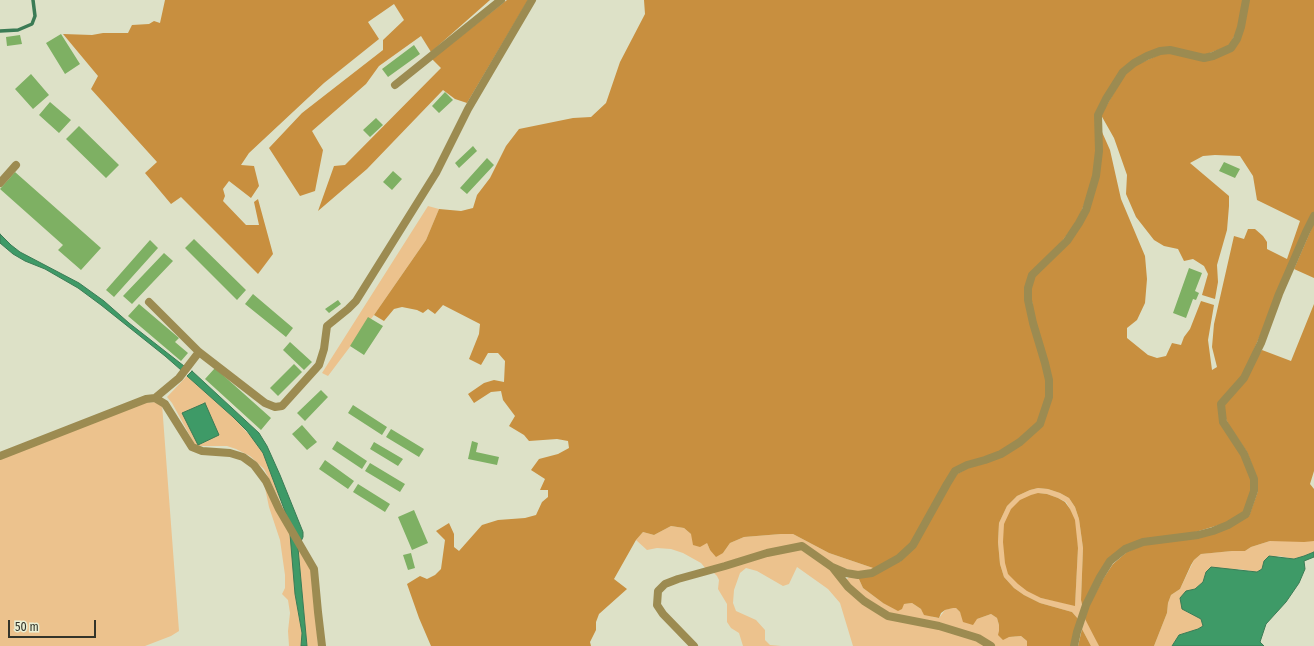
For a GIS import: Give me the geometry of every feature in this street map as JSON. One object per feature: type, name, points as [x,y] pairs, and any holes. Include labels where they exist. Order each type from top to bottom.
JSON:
[{"type":"street","points":[[395,85],[501,0]]},
{"type":"street","points":[[149,302],[199,352],[265,403],[275,408],[282,406],[319,366],[324,349],[326,326],[348,309],[356,300],[436,173],[468,109],[532,0]]},
{"type":"street","points":[[694,646],[663,614],[657,605],[658,591],[665,584],[767,553],[802,546],[832,567],[846,573],[858,575],[872,573],[899,558],[913,545],[955,472],[967,465],[1001,454],[1020,442],[1040,424],[1049,398],[1049,380],[1033,323],[1028,300],[1028,288],[1032,275],[1067,240],[1079,224],[1086,210],[1096,176],[1099,151],[1098,115],[1123,72],[1134,63],[1147,56],[1160,51],[1170,50],[1204,58],[1213,56],[1231,48],[1237,39],[1241,27],[1246,0]]},
{"type":"street","points":[[0,183],[16,165]]},
{"type":"street","points":[[1074,646],[1086,605],[1100,577],[1110,561],[1125,549],[1142,542],[1198,535],[1213,531],[1228,525],[1246,514],[1254,491],[1254,479],[1244,454],[1223,422],[1220,404],[1244,378],[1261,343],[1279,294],[1314,216]]},
{"type":"street","points":[[0,456],[119,409],[146,399],[155,398],[179,378],[199,352]]},
{"type":"street","points":[[155,398],[165,404],[192,447],[202,451],[230,453],[242,457],[254,465],[266,481],[279,509],[314,569],[322,646]]},
{"type":"street","points":[[832,567],[848,588],[864,601],[888,616],[939,626],[978,638],[991,646]]},
{"type":"shaded area","points":[[165,0],[490,0],[431,52],[421,36],[379,66],[366,84],[312,131],[323,150],[315,191],[300,196],[269,148],[302,113],[383,50],[383,40],[404,20],[394,4],[368,22],[379,39],[324,83],[249,153],[241,165],[254,166],[259,186],[251,198],[229,181],[223,189],[225,196],[223,201],[246,225],[259,225],[254,202],[258,199],[273,254],[258,274],[181,197],[171,204],[145,173],[157,162],[91,89],[98,76],[63,34],[92,35],[103,33],[128,33],[132,25],[149,24],[154,21],[160,23]]},
{"type":"shaded area","points":[[507,0],[528,0],[467,103],[455,99],[443,90],[367,169],[318,211],[334,166],[345,165],[441,68],[432,59]]},
{"type":"shaded area","points":[[644,0],[1244,0],[1239,27],[1229,46],[1204,55],[1180,49],[1133,61],[1104,98],[1097,132],[1094,175],[1077,222],[1026,287],[1046,380],[1047,397],[1038,423],[1019,441],[1000,452],[953,470],[911,543],[898,557],[876,569],[829,553],[793,534],[781,534],[744,537],[730,543],[723,553],[716,557],[710,550],[707,543],[700,547],[693,545],[691,534],[684,528],[671,526],[654,535],[643,532],[636,540],[614,579],[627,589],[599,614],[596,622],[596,630],[590,642],[591,646],[431,646],[407,584],[420,576],[427,579],[435,575],[441,569],[445,540],[436,531],[449,523],[454,534],[454,547],[459,551],[482,525],[498,520],[525,518],[536,515],[542,502],[548,497],[548,490],[540,490],[545,479],[531,470],[539,459],[558,454],[569,448],[568,441],[557,439],[529,441],[524,435],[509,426],[515,416],[503,400],[501,391],[491,392],[474,403],[468,394],[484,383],[494,380],[504,382],[505,361],[498,353],[488,353],[481,365],[469,359],[479,334],[480,324],[443,305],[435,314],[428,309],[423,313],[417,310],[402,307],[394,309],[384,321],[374,315],[426,240],[439,209],[461,211],[473,208],[477,195],[490,178],[506,146],[519,129],[573,118],[591,117],[606,103],[620,62],[645,14]]},
{"type":"shaded area","points":[[1249,0],[1314,0],[1314,212],[1242,377],[1219,404],[1248,466],[1253,490],[1245,512],[1212,530],[1162,537],[1109,560],[1083,609],[1081,600],[1083,548],[1079,519],[1075,507],[1069,498],[1048,489],[1038,488],[1017,496],[1007,506],[999,523],[998,542],[1000,564],[1004,577],[1014,588],[1024,595],[1040,603],[1072,612],[1079,620],[1073,646],[1027,646],[1027,641],[1021,636],[1009,637],[1003,640],[998,635],[999,625],[997,618],[991,614],[977,619],[973,625],[963,622],[960,612],[956,608],[945,610],[941,613],[939,618],[924,615],[921,609],[912,603],[904,604],[902,609],[898,611],[883,603],[863,588],[858,577],[901,561],[957,474],[968,468],[986,463],[1042,425],[1051,398],[1035,322],[1030,288],[1034,276],[1088,211],[1102,132],[1110,150],[1121,199],[1145,256],[1147,279],[1145,303],[1137,320],[1127,328],[1127,338],[1148,355],[1157,358],[1166,356],[1172,343],[1181,345],[1184,337],[1190,329],[1201,301],[1214,305],[1208,340],[1212,370],[1217,367],[1212,347],[1214,324],[1234,236],[1244,239],[1248,229],[1255,229],[1267,242],[1267,249],[1287,259],[1300,221],[1257,200],[1253,176],[1240,156],[1203,156],[1190,163],[1229,196],[1229,206],[1227,230],[1217,265],[1218,282],[1215,299],[1202,295],[1208,274],[1204,266],[1193,259],[1184,261],[1178,249],[1164,246],[1154,240],[1136,217],[1126,194],[1127,175],[1114,138],[1101,115],[1125,74],[1136,65],[1161,54],[1170,53],[1191,58],[1232,50]]},
{"type":"shaded area","points":[[428,206],[439,209],[426,240],[374,315],[328,376],[322,373]]},
{"type":"shaded area","points":[[1314,223],[1314,278],[1294,269]]},
{"type":"shaded area","points":[[0,234],[20,252],[79,283],[104,301],[129,323],[184,366],[181,370],[78,288],[45,269],[25,261],[13,254],[0,243]]},
{"type":"shaded area","points":[[1314,304],[1314,471],[1310,484],[1314,489],[1314,541],[1270,541],[1251,547],[1245,551],[1201,554],[1191,565],[1180,589],[1171,595],[1167,613],[1154,646],[1099,646],[1085,619],[1089,606],[1103,579],[1113,564],[1127,552],[1143,545],[1162,542],[1249,516],[1258,491],[1257,478],[1247,452],[1226,421],[1224,405],[1262,350],[1291,361]]},
{"type":"shaded area","points":[[192,371],[259,433],[267,446],[280,475],[303,532],[303,537],[298,548],[307,646],[301,646],[302,633],[295,594],[289,522],[263,453],[247,431],[187,376]]},
{"type":"shaded area","points":[[187,376],[233,417],[255,441],[263,453],[284,508],[264,469],[250,456],[227,446],[195,445],[172,403],[167,397]]},
{"type":"shaded area","points":[[156,402],[162,404],[179,631],[171,636],[145,646],[0,646],[0,459],[142,403]]},
{"type":"shaded area","points":[[205,403],[219,435],[198,445],[182,413]]},
{"type":"shaded area","points":[[264,483],[290,533],[292,542],[295,594],[302,633],[301,646],[289,646],[288,631],[290,613],[288,600],[282,594],[285,588],[285,575],[280,540],[269,507]]},
{"type":"shaded area","points":[[1038,488],[1048,489],[1060,493],[1069,498],[1075,507],[1079,519],[1083,548],[1081,600],[1083,609],[1079,620],[1072,612],[1040,603],[1024,595],[1014,588],[1004,577],[1000,564],[998,542],[999,523],[1007,506],[1017,496]],"holes":[[[1038,493],[1047,494],[1066,502],[1070,509],[1078,548],[1075,605],[1041,598]]]},
{"type":"shaded area","points":[[1038,493],[1047,494],[1065,502],[1075,520],[1078,548],[1075,606],[1041,598],[1027,591],[1008,574],[1005,563],[1003,542],[1004,524],[1011,509],[1020,500]]},
{"type":"shaded area","points":[[671,526],[684,528],[691,534],[707,543],[710,550],[723,553],[730,543],[744,537],[793,534],[829,553],[876,569],[858,572],[833,565],[802,543],[706,569],[701,563],[683,553],[671,549],[657,548],[647,550],[636,540],[643,532],[654,535]]},
{"type":"shaded area","points":[[1270,541],[1314,541],[1314,552],[1294,559],[1279,556],[1264,561],[1262,569],[1257,572],[1239,569],[1206,572],[1203,582],[1195,589],[1186,591],[1187,612],[1201,619],[1203,626],[1179,635],[1172,646],[1154,646],[1167,613],[1171,595],[1180,589],[1194,560],[1201,554],[1245,551],[1251,547]]},
{"type":"shaded area","points":[[298,548],[312,571],[318,646],[307,646]]},
{"type":"shaded area","points":[[801,548],[831,569],[862,604],[976,641],[985,646],[853,646],[840,603],[828,589],[797,567],[789,584],[783,586],[757,571],[746,568],[740,573],[734,590],[733,603],[736,611],[756,620],[765,630],[765,640],[770,645],[781,646],[743,646],[739,633],[731,628],[727,622],[727,604],[718,589],[719,580],[713,572],[767,555]]},
{"type":"shaded area","points":[[1314,552],[1314,557],[1304,561],[1305,569],[1299,583],[1286,602],[1266,624],[1260,642],[1264,646],[1172,646],[1179,635],[1203,626],[1201,619],[1182,609],[1180,598],[1186,591],[1195,589],[1203,582],[1206,572],[1211,567],[1257,572],[1262,569],[1264,561],[1269,556],[1294,559]]},
{"type":"shaded area","points":[[850,576],[858,577],[863,588],[883,603],[912,603],[933,617],[939,618],[945,610],[952,608],[956,608],[962,616],[977,619],[991,614],[997,618],[999,631],[1009,637],[1021,636],[1027,641],[1027,646],[994,646],[888,614],[865,600],[847,584],[847,579]]},
{"type":"shaded area","points":[[1085,619],[1099,646],[1091,646],[1082,629]]},
{"type":"shaded area","points":[[1082,629],[1091,646],[1078,646]]},
{"type":"building","points":[[61,34],[80,64],[65,74],[46,43]]},
{"type":"building","points":[[20,35],[22,44],[7,46],[6,37]]},
{"type":"building","points":[[414,45],[420,54],[388,77],[382,69]]},
{"type":"building","points":[[31,74],[49,95],[33,109],[15,89]]},
{"type":"building","points":[[445,92],[453,100],[439,113],[432,106]]},
{"type":"building","points":[[50,102],[71,120],[59,133],[39,115]]},
{"type":"building","points":[[376,118],[383,125],[370,137],[363,130]]},
{"type":"building","points":[[79,126],[119,165],[106,178],[66,139]]},
{"type":"building","points":[[473,146],[477,151],[459,168],[455,163]]},
{"type":"building","points":[[487,158],[494,165],[467,194],[460,188]]},
{"type":"building","points":[[1224,162],[1240,169],[1235,178],[1219,171]]},
{"type":"building","points":[[393,171],[402,179],[392,190],[383,182]]},
{"type":"building","points":[[15,172],[101,248],[81,270],[58,250],[63,245],[0,189]]},
{"type":"building","points":[[194,239],[246,290],[237,300],[185,248]]},
{"type":"building","points":[[150,240],[158,248],[114,297],[106,290]]},
{"type":"building","points":[[164,253],[173,261],[132,304],[123,296]]},
{"type":"building","points":[[1189,268],[1202,273],[1195,291],[1199,293],[1196,300],[1193,299],[1186,318],[1173,313]]},
{"type":"building","points":[[253,294],[293,328],[286,337],[245,304]]},
{"type":"building","points":[[338,300],[341,304],[329,313],[325,309]]},
{"type":"building","points":[[139,304],[179,338],[175,342],[188,353],[181,361],[128,316]]},
{"type":"building","points":[[368,317],[383,326],[364,355],[350,346]]},
{"type":"building","points":[[290,342],[312,362],[304,370],[283,350]]},
{"type":"building","points":[[294,364],[302,372],[278,396],[270,388]]},
{"type":"building","points":[[215,368],[271,418],[261,430],[205,379]]},
{"type":"building","points":[[321,390],[328,397],[305,421],[297,413]]},
{"type":"building","points":[[353,405],[387,427],[382,435],[348,413]]},
{"type":"building","points":[[302,425],[317,442],[307,450],[292,434]]},
{"type":"building","points":[[391,429],[424,449],[419,457],[386,437]]},
{"type":"building","points":[[337,441],[367,461],[362,469],[332,449]]},
{"type":"building","points":[[472,441],[478,443],[476,452],[499,457],[497,465],[468,459]]},
{"type":"building","points":[[374,442],[403,459],[398,466],[370,449]]},
{"type":"building","points":[[325,460],[354,481],[348,489],[319,469]]},
{"type":"building","points":[[370,463],[405,484],[400,492],[365,471]]},
{"type":"building","points":[[358,484],[390,504],[385,512],[353,492]]},
{"type":"building","points":[[414,510],[428,543],[412,550],[398,517]]},
{"type":"building","points":[[411,553],[415,568],[408,570],[403,555]]},
{"type":"waterway","points":[[0,31],[18,30],[32,24],[35,16],[33,0]]}]
